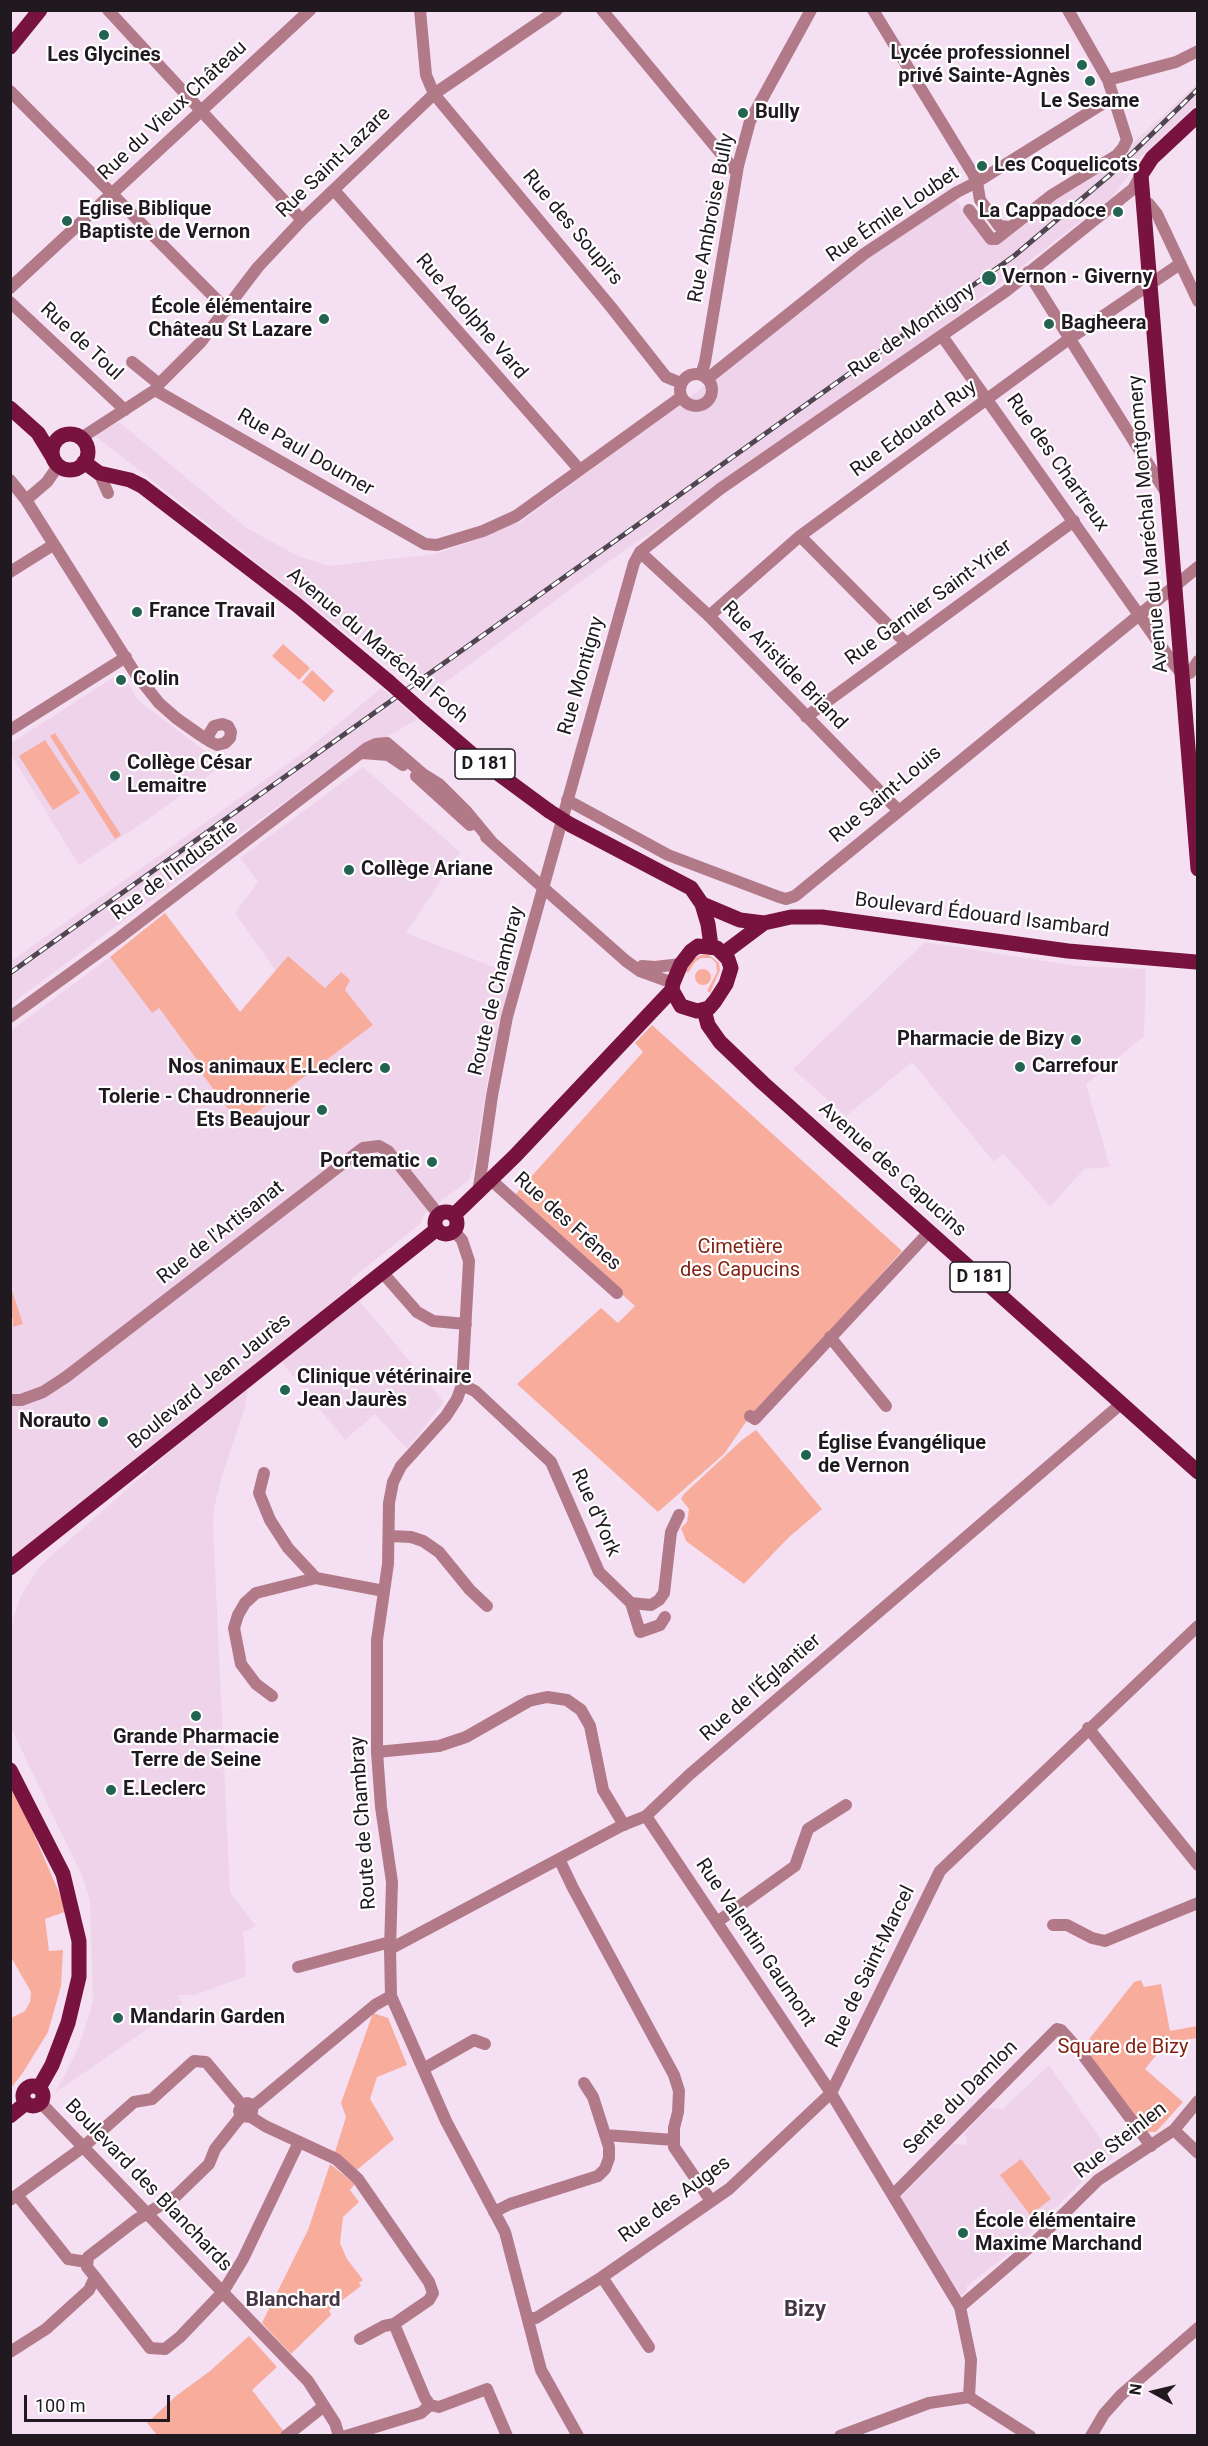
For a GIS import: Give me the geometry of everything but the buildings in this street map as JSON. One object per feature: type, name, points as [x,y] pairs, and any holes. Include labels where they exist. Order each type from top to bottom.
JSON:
[{"type":"main road","points":[[10,47],[40,10]]},
{"type":"main road","name":"Rue de Montigny","points":[[1142,175],[1152,159],[1197,115]]},
{"type":"main road","name":"Avenue du Maréchal Montgomery","points":[[1142,175],[1197,869]]},
{"type":"main road","points":[[10,408],[38,433],[55,461],[63,469],[74,470],[84,462],[88,451],[81,438],[71,434],[60,437],[38,433]]},
{"type":"main road","points":[[55,461],[53,445],[60,437]]},
{"type":"main road","name":"Avenue du Maréchal Foch","points":[[84,462],[99,472],[142,486],[297,605],[473,755],[549,811],[571,825],[691,888],[702,904],[718,950]]},
{"type":"main road","points":[[676,879],[697,916],[699,930],[691,951],[681,964],[673,987],[681,1006],[689,1010],[704,1010]]},
{"type":"main road","name":"Boulevard Édouard Isambard","points":[[702,904],[740,920],[764,923]]},
{"type":"main road","name":"Boulevard Édouard Isambard","points":[[718,950],[764,923],[791,917],[822,917],[1068,951],[1197,963]]},
{"type":"main road","points":[[691,951],[698,946],[718,950]]},
{"type":"main road","name":"D 181","points":[[704,1010],[709,1008],[721,993],[729,975],[729,959],[718,950]]},
{"type":"main road","name":"Boulevard Jean Jaurès","points":[[10,1568],[478,1194],[648,1018],[650,1012],[673,987]]},
{"type":"main road","name":"Boulevard Jean Jaurès","points":[[648,1018],[681,1006]]},
{"type":"main road","name":"Avenue des Capucins","points":[[704,1010],[708,1024],[720,1042],[1197,1472]]},
{"type":"main road","points":[[443,1220],[444,1234],[454,1231]]},
{"type":"main road","points":[[10,1770],[63,1874],[79,1941],[79,1977],[69,2023],[52,2065],[35,2098],[10,2116]]},
{"type":"street","points":[[108,10],[302,220]]},
{"type":"street","name":"Rue du Vieux Château","points":[[10,288],[310,10]]},
{"type":"street","points":[[420,10],[426,75],[434,94]]},
{"type":"street","name":"Rue Saint-Lazare","points":[[81,438],[157,387],[200,344],[258,267],[302,220],[434,94],[557,10]]},
{"type":"street","points":[[602,10],[737,173]]},
{"type":"street","name":"Rue Ambroise Bully","points":[[704,377],[737,173],[750,121],[811,10]]},
{"type":"street","points":[[873,10],[977,182],[980,200],[999,226],[1011,227]]},
{"type":"street","points":[[969,210],[991,238],[996,239],[1052,195],[1118,154],[1127,140],[1108,80],[1068,10]]},
{"type":"street","points":[[1108,80],[1176,62],[1197,51]]},
{"type":"street","points":[[10,91],[227,310]]},
{"type":"street","name":"Rue des Soupirs","points":[[434,94],[611,307],[666,377],[681,383]]},
{"type":"street","name":"Rue Émile Loubet","points":[[704,377],[864,254],[957,192],[977,182],[1112,98]]},
{"type":"street","name":"Rue de Montigny","points":[[637,558],[720,489],[1006,291],[1133,189],[1142,175]]},
{"type":"street","name":"Rue Adolphe Vard","points":[[334,190],[579,469]]},
{"type":"street","points":[[1144,203],[1149,204],[1157,214],[1197,301]]},
{"type":"street","name":"Rue Edouard Ruy","points":[[709,616],[800,536],[1069,339],[1180,264]]},
{"type":"street","points":[[1028,272],[1167,495]]},
{"type":"street","name":"Rue de Toul","points":[[10,302],[125,410]]},
{"type":"street","name":"Rue des Chartreux","points":[[942,336],[1182,674]]},
{"type":"street","name":"Rue Paul Doumer","points":[[132,362],[157,387],[425,544],[437,545],[483,531],[516,516],[579,469]]},
{"type":"street","points":[[693,375],[704,377],[711,386],[712,394],[708,401],[701,406],[686,404],[681,397],[681,383],[693,375]]},
{"type":"street","points":[[579,469],[681,397]]},
{"type":"street","points":[[26,500],[47,482],[55,461]]},
{"type":"street","points":[[10,480],[26,500],[144,686],[159,703],[206,739]]},
{"type":"street","name":"Rue Garnier Saint-Yrier","points":[[806,717],[1074,521]]},
{"type":"street","points":[[800,536],[906,643]]},
{"type":"street","points":[[10,572],[53,545]]},
{"type":"street","name":"Rue Aristide Briand","points":[[637,558],[709,616],[898,810]]},
{"type":"street","name":"Rue Montigny","points":[[567,801],[637,558]]},
{"type":"street","name":"Rue Saint-Louis","points":[[567,801],[668,855],[786,899],[795,896],[1197,567]]},
{"type":"street","points":[[10,730],[126,657]]},
{"type":"street","points":[[1182,674],[1191,673],[1197,661]]},
{"type":"street","name":"Rue de l'Industrie","points":[[10,1017],[78,969],[367,748],[380,748],[439,784],[467,812],[491,841],[543,888]]},
{"type":"street","name":"Route de Chambray","points":[[478,1194],[492,1096],[507,1017],[567,801]]},
{"type":"street","points":[[543,888],[639,971],[673,987]]},
{"type":"street","points":[[626,961],[655,968],[681,964]]},
{"type":"street","name":"Rue de l'Artisanat","points":[[10,1400],[21,1400],[43,1392],[66,1377],[363,1148],[371,1145],[388,1151],[443,1220]]},
{"type":"street","name":"Rue des Frênes","points":[[491,1180],[617,1293]]},
{"type":"street","name":"Route de Chambray","points":[[454,1231],[462,1240],[469,1261],[463,1380],[457,1399],[446,1416],[401,1466],[393,1482],[389,1503],[390,1536],[377,1640],[377,1752],[381,1807],[392,1882],[391,1996],[454,2137],[505,2232],[541,2370],[578,2436]]},
{"type":"street","points":[[750,1416],[755,1419],[929,1232]]},
{"type":"street","points":[[382,1272],[417,1312],[433,1321],[466,1324]]},
{"type":"street","points":[[830,1337],[886,1406]]},
{"type":"street","name":"Rue d'York","points":[[463,1380],[551,1462],[599,1572],[631,1603]]},
{"type":"street","name":"Rue de l'Églantier","points":[[298,1967],[390,1946],[560,1861],[624,1825],[646,1816],[706,1760],[1122,1403]]},
{"type":"street","points":[[264,1473],[259,1493],[270,1520],[288,1548],[316,1578]]},
{"type":"street","points":[[665,1617],[660,1624],[640,1632],[631,1603],[651,1605],[664,1593],[671,1532],[679,1515]]},
{"type":"street","points":[[390,1536],[411,1537],[423,1541],[439,1552],[470,1590],[487,1606]]},
{"type":"street","points":[[272,1696],[255,1684],[241,1664],[234,1628],[245,1603],[256,1593],[316,1578],[384,1591]]},
{"type":"street","name":"Rue de Saint-Marcel","points":[[831,2093],[940,1871],[1197,1626]]},
{"type":"street","points":[[377,1752],[439,1746],[466,1737],[529,1701],[547,1697],[567,1700],[581,1710],[590,1726],[603,1790],[624,1825]]},
{"type":"street","points":[[1088,1728],[1197,1865]]},
{"type":"street","points":[[717,1922],[795,1866],[808,1829],[846,1805]]},
{"type":"street","name":"Rue Valentin Gaumont","points":[[646,1816],[831,2093]]},
{"type":"street","points":[[560,1861],[674,2075],[679,2091],[674,2147],[711,2201]]},
{"type":"street","points":[[1053,1925],[1067,1925],[1092,1938],[1105,1941],[1197,1903]]},
{"type":"street","points":[[299,2142],[243,2259],[223,2292],[165,2349],[150,2349],[87,2267],[88,2257],[136,2220],[176,2196],[209,2164],[215,2149],[247,2111],[375,2005],[391,1996]]},
{"type":"street","name":"Sente du Damlon","points":[[894,2194],[1057,2029],[1061,2030],[1078,2050],[1151,2146]]},
{"type":"street","points":[[423,2069],[474,2040],[485,2044]]},
{"type":"street","points":[[87,2262],[68,2259],[14,2197],[82,2148],[134,2102],[152,2099],[195,2061],[206,2062],[247,2111],[299,2142],[336,2159],[358,2179],[429,2282],[433,2293],[429,2300],[394,2324],[384,2326],[360,2339]]},
{"type":"street","points":[[494,2212],[510,2204],[598,2176],[604,2169],[609,2158],[609,2147],[592,2097],[584,2083]]},
{"type":"street","points":[[831,2093],[894,2194],[960,2307],[971,2360],[969,2397]]},
{"type":"street","name":"Rue des Auges","points":[[528,2318],[536,2318],[602,2277],[729,2188],[831,2093]]},
{"type":"street","name":"Boulevard des Blanchards","points":[[35,2098],[308,2381],[339,2436]]},
{"type":"street","name":"Rue Steinlen","points":[[960,2307],[1032,2246],[1098,2180],[1174,2130],[1197,2101]]},
{"type":"street","points":[[1174,2130],[1197,2153]]},
{"type":"street","points":[[605,2135],[674,2140]]},
{"type":"street","points":[[12,2347],[46,2329],[89,2290],[95,2277]]},
{"type":"street","points":[[602,2277],[649,2347]]},
{"type":"street","points":[[394,2324],[430,2405]]},
{"type":"street","points":[[1091,2436],[1104,2414],[1121,2395],[1197,2328]]},
{"type":"street","points":[[430,2405],[439,2407],[487,2390],[507,2436]]},
{"type":"street","points":[[840,2436],[929,2403],[969,2397],[1030,2436]]},
{"type":"street","points":[[346,2436],[421,2413],[430,2405]]},
{"type":"street","points":[[286,2436],[324,2406]]},
{"type":"shaded area","points":[[1197,84],[1197,104],[1131,166],[1129,175],[1112,197],[924,342],[605,564],[427,696],[94,435],[119,422],[248,529],[300,557],[329,566],[434,554],[477,540],[515,523],[518,524],[714,379],[894,237],[954,198],[991,243],[1111,163]]},
{"type":"shaded area","name":"Collège César Lemaitre","points":[[122,672],[138,700],[223,765],[79,865],[11,755],[11,743]]},
{"type":"shaded area","points":[[381,688],[418,719],[386,737],[364,743],[11,1004],[10,962],[307,750]]},
{"type":"shaded area","points":[[363,767],[460,852],[406,933],[512,974],[491,1061],[474,1165],[469,1180],[423,1215],[421,1223],[350,1280],[357,1298],[444,1402],[407,1449],[375,1414],[345,1440],[280,1360],[248,1390],[244,1410],[222,1476],[214,1508],[213,1525],[230,1892],[256,1926],[242,1933],[246,1976],[195,1995],[177,1995],[183,2004],[55,2093],[79,2047],[93,2002],[90,1901],[83,1878],[11,1728],[10,1647],[13,1618],[21,1596],[38,1569],[208,1418],[11,1562],[10,1031],[110,957],[152,1013],[158,1007],[200,1064],[197,1067],[240,1125],[373,1025],[345,990],[340,972],[326,989],[288,956],[276,971],[235,913],[258,882],[240,858]]},
{"type":"shaded area","points":[[925,942],[1076,966],[1146,969],[1144,1036],[1086,1084],[1110,1167],[1084,1169],[1050,1207],[1003,1153],[994,1162],[912,1062],[846,1116],[793,1069]]},
{"type":"shaded area","points":[[1049,2065],[1114,2158],[1093,2170],[1016,2248],[967,2286],[966,2292],[961,2295],[901,2197],[953,2144],[967,2145],[967,2138],[964,2134],[988,2108],[1003,2109]]},
{"type":"green space","points":[[283,644],[310,668],[299,680],[272,656]]},
{"type":"green space","points":[[312,670],[334,691],[324,702],[302,682]]},
{"type":"green space","points":[[55,733],[121,835],[115,839],[50,736]]},
{"type":"green space","points":[[45,740],[80,793],[53,810],[19,756]]},
{"type":"green space","points":[[165,913],[240,1012],[288,956],[325,988],[341,972],[350,980],[345,990],[373,1025],[240,1125],[197,1067],[200,1064],[159,1008],[152,1013],[110,957]]},
{"type":"green space","points":[[701,955],[709,955],[719,963],[720,970],[710,993],[707,991],[717,972],[716,963],[711,958],[701,958],[695,962],[688,973],[686,971],[693,959]]},
{"type":"green space","points":[[703,969],[709,971],[711,977],[709,983],[703,985],[697,983],[695,977],[697,971]]},
{"type":"green space","name":"Cimetière des Capucins","points":[[652,1025],[902,1251],[761,1408],[748,1419],[724,1454],[658,1512],[517,1384],[601,1308],[618,1323],[635,1306],[513,1197],[643,1052],[635,1043]]},
{"type":"green space","points":[[10,1285],[23,1324],[13,1327],[13,1318],[11,1318]]},
{"type":"green space","points":[[756,1430],[822,1509],[788,1538],[744,1584],[686,1541],[681,1528],[687,1522],[689,1509],[681,1499],[742,1440]]},
{"type":"green space","points":[[10,1786],[29,1823],[67,1911],[45,1919],[49,1951],[63,1950],[61,1986],[48,2032],[11,2088],[11,2018],[25,2011],[30,2002],[31,1992],[11,1957]]},
{"type":"green space","name":"Square de Bizy","points":[[1141,1980],[1144,1987],[1161,1984],[1170,2031],[1197,2026],[1197,2038],[1166,2043],[1145,2069],[1183,2102],[1156,2132],[1145,2132],[1083,2047],[1134,1982]]},
{"type":"green space","points":[[373,2013],[388,2018],[407,2065],[377,2077],[370,2099],[394,2139],[357,2170],[335,2152],[346,2117],[341,2103]]},
{"type":"green space","points":[[1021,2159],[1051,2199],[1030,2215],[1000,2175]]},
{"type":"green space","points":[[330,2164],[355,2184],[350,2190],[359,2202],[343,2217],[340,2243],[347,2259],[363,2280],[359,2283],[361,2286],[329,2310],[331,2315],[291,2354],[262,2323],[308,2230]]},
{"type":"green space","points":[[249,2336],[277,2367],[252,2390],[285,2433],[282,2435],[157,2435],[147,2423]]},
{"type":"railway","points":[[10,973],[1014,256],[1111,174],[1198,89]]},
{"type":"place","name":"Les Glycines","points":[[104,35]]},
{"type":"place","name":"Lycée professionnel privé Sainte-Agnès","points":[[1082,65]]},
{"type":"place","name":"Le Sesame","points":[[1090,81]]},
{"type":"place","name":"Bully","points":[[743,113]]},
{"type":"place","name":"Les Coquelicots","points":[[982,166]]},
{"type":"place","name":"La Cappadoce","points":[[1118,212]]},
{"type":"place","name":"Eglise Biblique Baptiste de Vernon","points":[[67,221]]},
{"type":"place","name":"Vernon - Giverny","points":[[989,278]]},
{"type":"place","name":"École élémentaire Château St Lazare","points":[[324,319]]},
{"type":"place","name":"Bagheera","points":[[1049,324]]},
{"type":"place","name":"France Travail","points":[[137,612]]},
{"type":"place","name":"Colin","points":[[121,680]]},
{"type":"place","name":"Collège César Lemaitre","points":[[115,776]]},
{"type":"place","name":"Collège Ariane","points":[[349,870]]},
{"type":"place","name":"Pharmacie de Bizy","points":[[1076,1040]]},
{"type":"place","name":"Carrefour","points":[[1020,1067]]},
{"type":"place","name":"Nos animaux E.Leclerc","points":[[385,1068]]},
{"type":"place","name":"Tolerie - Chaudronnerie Ets Beaujour","points":[[322,1110]]},
{"type":"place","name":"Portematic","points":[[432,1162]]},
{"type":"place","name":"Clinique vétérinaire Jean Jaurès","points":[[285,1390]]},
{"type":"place","name":"Norauto","points":[[103,1422]]},
{"type":"place","name":"Église Évangélique de Vernon","points":[[806,1455]]},
{"type":"place","name":"Grande Pharmacie Terre de Seine","points":[[196,1716]]},
{"type":"place","name":"E.Leclerc","points":[[111,1790]]},
{"type":"place","name":"Mandarin Garden","points":[[118,2018]]},
{"type":"place","name":"École élémentaire Maxime Marchand","points":[[963,2233]]},
{"type":"district","name":"Blanchard","points":[[293,2301]]},
{"type":"district","name":"Bizy","points":[[805,2310]]}]
